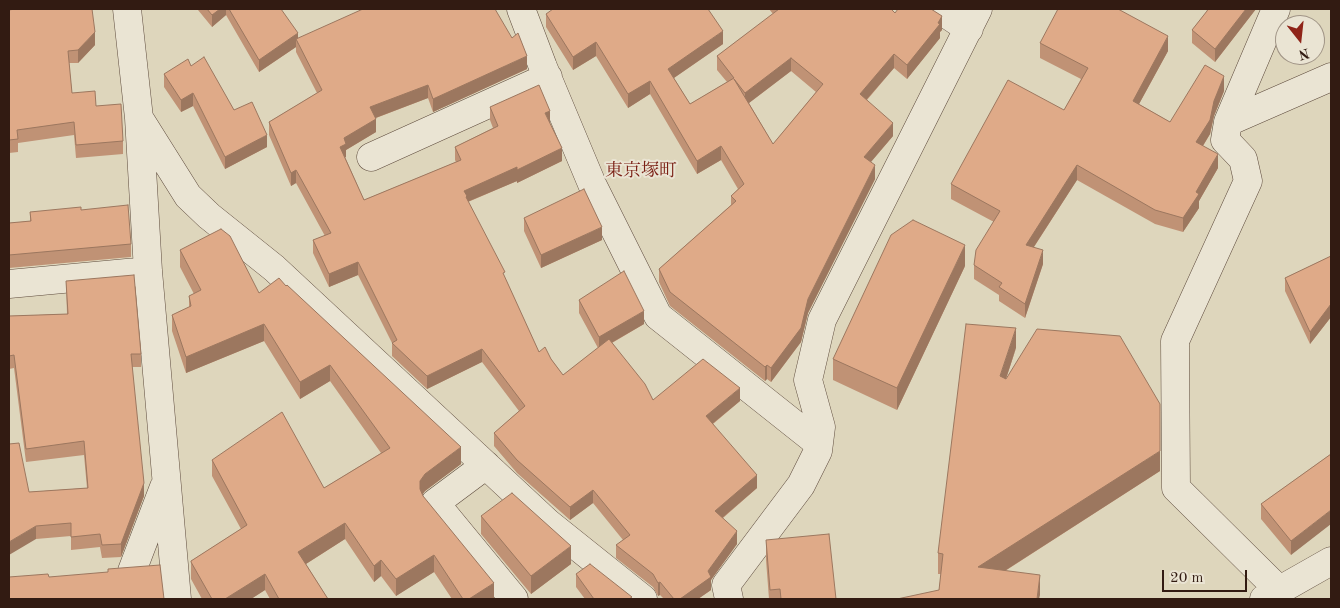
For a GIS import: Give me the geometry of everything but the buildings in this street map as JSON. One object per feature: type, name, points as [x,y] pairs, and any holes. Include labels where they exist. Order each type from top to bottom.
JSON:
[{"type":"street","points":[[127,9],[139,118],[148,271],[177,599]]},
{"type":"street","points":[[521,9],[592,184],[658,316],[818,443]]},
{"type":"street","points":[[721,595],[801,485],[818,450],[821,427],[808,380],[822,320],[974,19],[938,9]]},
{"type":"street","points":[[1276,9],[1228,122],[1225,140],[1243,159],[1248,181],[1175,341],[1176,488],[1272,594],[1331,561]]},
{"type":"street","points":[[371,157],[548,76]]},
{"type":"street","points":[[1228,122],[1331,77]]},
{"type":"street","points":[[139,118],[188,196],[209,216],[274,268],[548,523],[643,599]]},
{"type":"street","points":[[9,284],[148,271]]},
{"type":"street","points":[[486,465],[435,503],[514,599]]},
{"type":"street","points":[[132,571],[166,481]]},
{"type":"street","points":[[104,574],[174,568]]},
{"type":"district","name":"東京塚町","points":[[641,171]]}]
